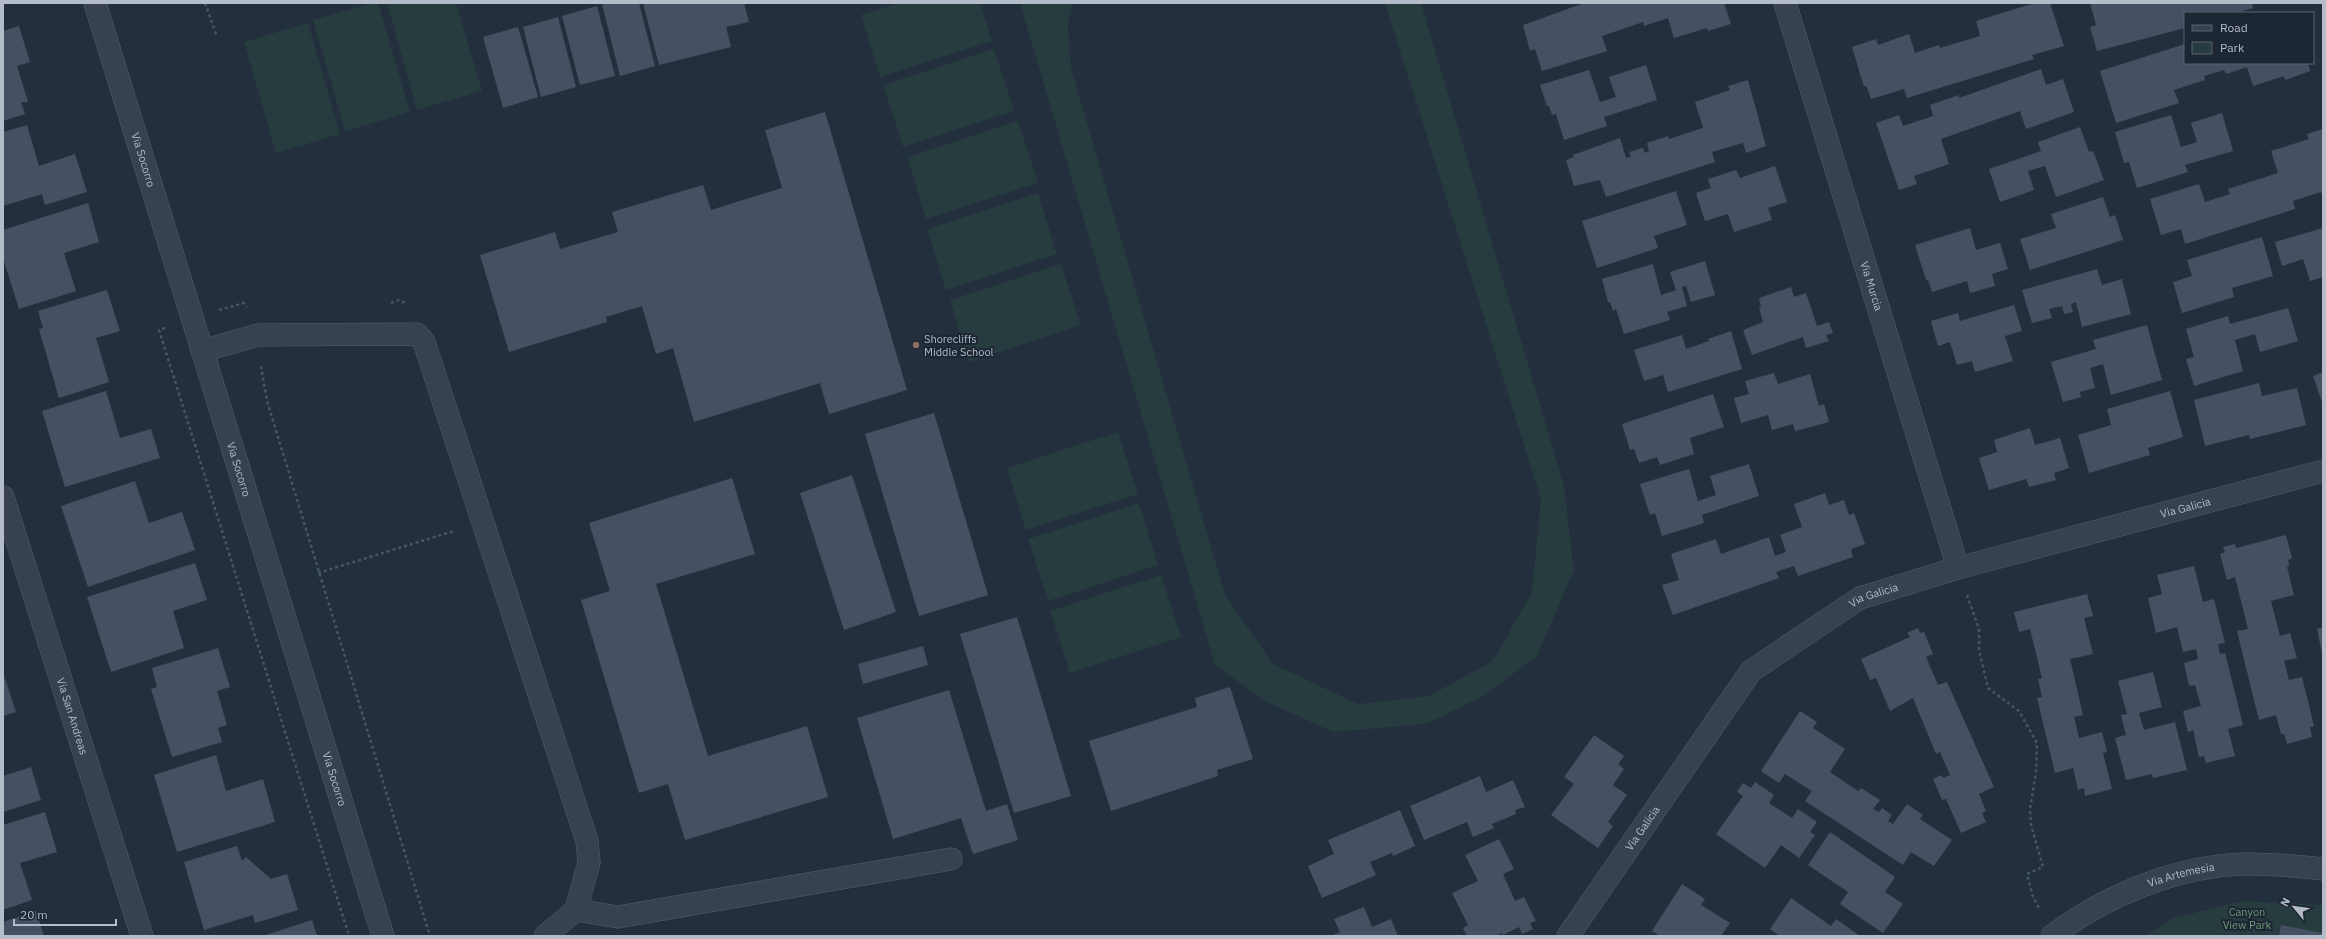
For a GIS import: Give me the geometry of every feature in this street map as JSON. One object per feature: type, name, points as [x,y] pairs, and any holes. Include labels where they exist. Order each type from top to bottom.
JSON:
[{"type":"street","name":"Via Socorro","points":[[95,3],[383,936]]},
{"type":"street","name":"Via Murcia","points":[[1785,3],[1958,568]]},
{"type":"street","points":[[202,351],[265,335],[417,334],[424,342],[587,841],[589,862],[576,910],[545,936]]},
{"type":"street","name":"Via Galicia","points":[[1568,936],[1751,671],[1860,598],[1958,568],[2323,471]]},
{"type":"street","name":"Via San Andreas","points":[[3,498],[142,936]]},
{"type":"street","points":[[576,910],[618,917],[950,859]]},
{"type":"street","name":"Via Artemesia","points":[[2053,935],[2113,898],[2158,879],[2214,866],[2246,864],[2278,864],[2323,869]]},
{"type":"path","points":[[206,3],[216,34]]},
{"type":"path","points":[[384,304],[399,300],[413,307]]},
{"type":"path","points":[[265,335],[272,360],[260,366],[267,401],[318,573],[430,936]]},
{"type":"path","points":[[318,573],[482,522]]},
{"type":"path","points":[[1958,568],[1979,630],[1979,650],[1988,688],[2019,711],[2036,743],[2036,772],[2030,809],[2031,825],[2043,867],[2027,874],[2033,897],[2053,935]]},
{"type":"path","points":[[320,847],[349,936]]},
{"type":"green space","points":[[372,3],[378,3],[410,112],[345,131],[313,20]]},
{"type":"green space","points":[[387,3],[456,3],[482,91],[417,110]]},
{"type":"green space","points":[[898,3],[980,3],[992,41],[880,77],[861,15]]},
{"type":"green space","points":[[1020,3],[1073,3],[1068,22],[1071,68],[1225,595],[1273,664],[1358,704],[1429,696],[1493,661],[1532,592],[1541,499],[1385,3],[1421,3],[1564,486],[1574,570],[1537,656],[1483,696],[1426,724],[1333,732],[1265,701],[1215,665]]},
{"type":"green space","points":[[308,23],[340,134],[276,153],[244,42]]},
{"type":"green space","points":[[994,49],[1014,111],[903,147],[883,85]]},
{"type":"green space","points":[[1018,121],[1038,183],[926,219],[907,157]]},
{"type":"green space","points":[[1038,193],[1057,254],[946,290],[927,229]]},
{"type":"green space","points":[[1061,264],[1081,325],[969,362],[950,300]]},
{"type":"green space","points":[[1118,432],[1138,494],[1026,530],[1007,468]]},
{"type":"green space","points":[[1139,503],[1158,565],[1048,601],[1028,539]]},
{"type":"green space","points":[[1161,575],[1181,637],[1070,673],[1050,611]]},
{"type":"green space","name":"Canyon View Park","points":[[2241,901],[2323,905],[2323,936],[2145,936],[2170,919]]},
{"type":"building","points":[[639,3],[655,66],[620,76],[602,4]]},
{"type":"building","points":[[643,3],[744,3],[749,22],[726,27],[731,47],[659,65]]},
{"type":"building","points":[[1584,3],[1724,3],[1731,24],[1708,31],[1707,28],[1674,38],[1668,18],[1644,26],[1643,22],[1602,36],[1607,51],[1542,71],[1535,49],[1530,51],[1523,25]]},
{"type":"building","points":[[2035,3],[2050,3],[2064,46],[2032,55],[2034,59],[1907,98],[1904,89],[1871,99],[1866,85],[1864,87],[1852,47],[1876,39],[1878,45],[1909,34],[1915,53],[1939,45],[1940,48],[1980,36],[1976,21]]},
{"type":"building","points":[[2090,3],[2252,3],[2253,8],[2239,12],[2184,12],[2184,28],[2097,51],[2090,27],[2096,25]]},
{"type":"building","points":[[597,6],[615,76],[580,85],[562,16]]},
{"type":"building","points":[[558,17],[576,87],[541,97],[523,27]]},
{"type":"building","points":[[19,26],[30,62],[17,66],[28,102],[21,102],[25,114],[3,121],[3,31]]},
{"type":"building","points":[[518,27],[538,97],[503,108],[483,37]]},
{"type":"building","points":[[2184,44],[2184,64],[2308,64],[2310,71],[2285,80],[2284,76],[2253,86],[2247,67],[2226,74],[2224,70],[2204,76],[2205,80],[2174,90],[2179,103],[2116,123],[2100,71]]},
{"type":"building","points":[[1646,65],[1657,100],[1604,117],[1607,126],[1564,140],[1556,114],[1552,115],[1549,106],[1547,106],[1540,85],[1589,70],[1600,102],[1616,97],[1609,77]]},
{"type":"building","points":[[2041,69],[2046,85],[2063,79],[2074,112],[2026,129],[2020,111],[1941,139],[1949,164],[1914,176],[1917,184],[1899,190],[1876,123],[1899,115],[1903,126],[1933,116],[1930,105],[1959,95],[1959,98]]},
{"type":"building","points":[[1748,80],[1766,146],[1746,153],[1743,143],[1712,152],[1715,162],[1606,197],[1600,180],[1574,186],[1566,160],[1574,157],[1573,155],[1620,138],[1626,158],[1631,157],[1629,152],[1643,148],[1645,153],[1649,151],[1647,143],[1668,136],[1669,139],[1703,128],[1695,102],[1730,90],[1728,86]]},
{"type":"building","points":[[825,112],[907,390],[829,414],[820,383],[694,422],[673,348],[656,354],[642,306],[606,317],[607,322],[509,352],[480,255],[555,232],[560,249],[618,232],[612,212],[703,185],[711,210],[782,188],[765,130]]},
{"type":"building","points":[[2222,113],[2233,151],[2185,165],[2188,172],[2137,188],[2129,162],[2124,163],[2115,132],[2171,115],[2181,147],[2197,142],[2191,123]]},
{"type":"building","points":[[27,125],[39,166],[75,154],[87,192],[45,205],[42,194],[3,206],[3,132]]},
{"type":"building","points":[[2080,127],[2089,152],[2093,151],[2104,180],[2056,197],[2045,166],[2028,171],[2034,190],[2000,202],[1989,169],[2041,151],[2038,142]]},
{"type":"building","points":[[2323,129],[2323,197],[2321,192],[2293,201],[2295,209],[2185,244],[2181,229],[2161,235],[2150,199],[2199,184],[2205,202],[2230,194],[2228,189],[2278,173],[2271,151],[2309,139],[2307,134]]},
{"type":"building","points":[[1775,166],[1787,202],[1768,208],[1772,220],[1734,232],[1728,214],[1705,221],[1696,193],[1711,188],[1708,179],[1736,170],[1740,178]]},
{"type":"building","points":[[1676,191],[1687,225],[1654,236],[1658,248],[1597,268],[1582,221]]},
{"type":"building","points":[[2103,197],[2110,217],[2115,215],[2123,240],[2030,270],[2020,239],[2056,228],[2051,214]]},
{"type":"building","points":[[88,203],[99,242],[64,253],[76,291],[19,309],[3,258],[3,230]]},
{"type":"building","points":[[1970,228],[1976,250],[2000,243],[2008,269],[1992,274],[1995,286],[1970,293],[1967,281],[1932,292],[1928,280],[1926,280],[1915,245]]},
{"type":"building","points":[[2323,228],[2323,277],[2310,281],[2303,259],[2282,266],[2275,242]]},
{"type":"building","points":[[2262,237],[2273,276],[2232,288],[2234,297],[2182,313],[2173,282],[2192,276],[2187,260]]},
{"type":"building","points":[[1705,261],[1715,295],[1691,302],[1686,286],[1682,287],[1687,306],[1667,312],[1670,320],[1624,334],[1616,309],[1613,311],[1610,302],[1608,302],[1602,279],[1653,264],[1661,295],[1676,290],[1670,272]]},
{"type":"building","points":[[2097,269],[2102,285],[2122,279],[2131,314],[2082,327],[2076,302],[2071,304],[2073,312],[2064,314],[2062,306],[2049,309],[2052,318],[2032,323],[2022,290]]},
{"type":"building","points":[[1791,287],[1794,297],[1806,293],[1817,326],[1829,322],[1833,333],[1826,335],[1829,341],[1806,348],[1803,337],[1752,355],[1743,330],[1763,322],[1759,308],[1761,308],[1759,298]]},
{"type":"building","points":[[107,290],[120,331],[96,338],[109,382],[59,398],[39,329],[43,328],[38,311]]},
{"type":"building","points":[[2014,305],[2022,331],[2005,336],[2013,361],[1975,372],[1972,361],[1957,365],[1950,342],[1938,346],[1931,321],[1958,313],[1960,321]]},
{"type":"building","points":[[2288,308],[2298,341],[2260,352],[2255,334],[2235,340],[2243,371],[2194,386],[2186,359],[2194,357],[2186,329],[2228,316],[2230,324]]},
{"type":"building","points":[[2147,325],[2162,380],[2111,395],[2103,364],[2090,368],[2095,388],[2080,392],[2081,397],[2063,402],[2051,362],[2096,349],[2093,340]]},
{"type":"building","points":[[1731,331],[1742,369],[1668,392],[1663,375],[1644,381],[1634,350],[1682,335],[1686,349]]},
{"type":"building","points":[[2323,372],[2323,405],[2313,376]]},
{"type":"building","points":[[1774,373],[1778,384],[1810,374],[1819,406],[1824,404],[1829,422],[1795,431],[1793,424],[1772,430],[1768,415],[1741,423],[1734,398],[1749,394],[1745,381]]},
{"type":"building","points":[[2259,383],[2262,396],[2297,388],[2306,425],[2250,439],[2249,435],[2205,446],[2194,400]]},
{"type":"building","points":[[106,391],[120,438],[151,429],[160,458],[65,487],[42,411]]},
{"type":"building","points":[[2170,391],[2183,437],[2148,448],[2150,455],[2089,473],[2078,435],[2111,425],[2107,409]]},
{"type":"building","points":[[1713,394],[1724,427],[1690,438],[1694,454],[1660,465],[1657,457],[1639,463],[1634,449],[1630,450],[1622,424]]},
{"type":"building","points":[[934,413],[988,595],[919,616],[865,434]]},
{"type":"building","points":[[2030,428],[2035,445],[2060,438],[2069,468],[2054,473],[2056,480],[2029,487],[2026,479],[1989,490],[1979,458],[1997,452],[1994,440]]},
{"type":"building","points":[[1749,464],[1759,496],[1702,515],[1704,523],[1662,536],[1655,513],[1650,515],[1640,484],[1689,469],[1698,501],[1716,495],[1710,476]]},
{"type":"building","points":[[852,475],[896,612],[844,630],[800,493]]},
{"type":"building","points":[[732,478],[755,554],[656,584],[708,756],[807,726],[828,797],[685,840],[668,784],[639,793],[581,600],[610,591],[589,523]]},
{"type":"building","points":[[135,481],[149,523],[182,512],[195,550],[88,587],[61,506]]},
{"type":"building","points":[[1825,493],[1829,505],[1844,500],[1849,515],[1854,513],[1865,544],[1851,549],[1853,557],[1798,576],[1794,566],[1776,572],[1779,578],[1673,615],[1662,585],[1679,580],[1671,554],[1716,539],[1721,554],[1769,537],[1775,556],[1786,552],[1780,535],[1802,527],[1794,504]]},
{"type":"building","points":[[2286,535],[2292,558],[2288,560],[2289,566],[2287,567],[2294,595],[2271,601],[2280,636],[2290,633],[2297,658],[2284,661],[2289,680],[2302,677],[2314,726],[2310,727],[2312,737],[2287,744],[2284,734],[2281,734],[2276,715],[2259,720],[2237,631],[2248,629],[2235,577],[2227,580],[2220,554],[2225,552],[2223,547],[2235,544],[2236,548]]},
{"type":"building","points":[[195,563],[207,600],[173,611],[184,648],[111,672],[87,597]]},
{"type":"building","points":[[2194,566],[2203,602],[2214,599],[2225,643],[2218,644],[2220,654],[2225,653],[2243,725],[2228,729],[2235,756],[2206,763],[2204,756],[2199,757],[2193,730],[2188,732],[2183,711],[2201,706],[2195,685],[2189,686],[2184,663],[2198,659],[2196,649],[2183,652],[2177,627],[2156,633],[2148,598],[2162,594],[2157,575]]},
{"type":"building","points":[[2087,594],[2093,616],[2084,618],[2093,654],[2070,659],[2083,715],[2074,717],[2079,738],[2102,732],[2107,752],[2103,753],[2112,789],[2085,796],[2084,788],[2078,790],[2073,768],[2055,773],[2037,698],[2042,697],[2038,679],[2042,678],[2030,629],[2019,632],[2014,612]]},
{"type":"building","points":[[1017,617],[1071,796],[1014,813],[960,634]]},
{"type":"building","points":[[2323,627],[2323,653],[2322,653],[2317,629]]},
{"type":"building","points":[[1918,628],[1920,633],[1924,632],[1933,654],[1926,657],[1938,685],[1947,682],[1994,787],[1979,794],[1986,811],[1982,813],[1986,822],[1961,833],[1946,799],[1942,800],[1933,779],[1942,775],[1943,778],[1950,775],[1940,752],[1936,754],[1913,698],[1890,711],[1876,678],[1870,680],[1861,659],[1910,637],[1907,633]]},
{"type":"building","points":[[923,646],[928,665],[863,684],[858,664]]},
{"type":"building","points":[[218,648],[230,687],[217,691],[227,725],[218,728],[222,742],[172,757],[151,689],[157,687],[152,668]]},
{"type":"building","points":[[2153,672],[2162,707],[2139,713],[2144,730],[2175,722],[2187,770],[2153,778],[2152,774],[2126,780],[2115,738],[2126,735],[2121,715],[2127,714],[2118,681]]},
{"type":"building","points":[[3,673],[16,712],[3,716]]},
{"type":"building","points":[[1230,687],[1253,759],[1217,770],[1218,776],[1111,811],[1089,741],[1197,707],[1195,698]]},
{"type":"building","points":[[949,690],[986,811],[1007,804],[1018,840],[973,854],[961,818],[893,839],[857,718]]},
{"type":"building","points":[[1800,711],[1817,722],[1813,728],[1845,749],[1830,772],[1858,791],[1861,788],[1880,800],[1873,809],[1879,812],[1882,808],[1892,815],[1888,821],[1893,824],[1907,804],[1923,815],[1920,819],[1952,840],[1934,866],[1911,852],[1903,865],[1805,801],[1812,791],[1785,774],[1779,783],[1761,771]]},
{"type":"building","points":[[1594,735],[1624,756],[1618,764],[1624,769],[1613,785],[1627,795],[1608,822],[1613,826],[1598,848],[1551,815],[1574,784],[1564,777]]},
{"type":"building","points":[[216,755],[226,791],[263,779],[275,822],[177,852],[154,775]]},
{"type":"building","points":[[31,767],[41,800],[3,812],[3,776]]},
{"type":"building","points":[[1480,776],[1486,792],[1513,780],[1525,807],[1515,810],[1516,814],[1492,824],[1494,828],[1473,837],[1467,822],[1424,840],[1410,806]]},
{"type":"building","points":[[1755,782],[1774,795],[1769,803],[1792,818],[1798,809],[1817,822],[1810,832],[1815,835],[1799,858],[1781,845],[1765,868],[1716,834],[1743,796],[1737,792],[1743,783],[1751,788]]},
{"type":"building","points":[[1400,810],[1415,846],[1393,856],[1392,853],[1370,862],[1376,875],[1322,898],[1308,866],[1334,854],[1328,840]]},
{"type":"building","points":[[45,812],[57,852],[20,863],[32,900],[3,910],[3,825]]},
{"type":"building","points":[[1830,832],[1895,877],[1885,892],[1903,904],[1883,933],[1840,904],[1848,892],[1808,865]]},
{"type":"building","points":[[1499,839],[1514,869],[1503,874],[1515,901],[1524,897],[1536,921],[1530,923],[1533,929],[1522,934],[1519,927],[1503,935],[1502,933],[1495,936],[1467,936],[1463,928],[1468,925],[1452,893],[1478,881],[1465,855]]},
{"type":"building","points":[[237,846],[242,861],[246,857],[271,879],[287,874],[298,910],[255,923],[253,915],[204,930],[184,862]]},
{"type":"building","points":[[1682,884],[1705,899],[1701,905],[1730,923],[1721,936],[1660,936],[1652,931]]},
{"type":"building","points":[[1791,898],[1831,926],[1836,919],[1860,936],[1780,936],[1770,929]]},
{"type":"building","points":[[1364,907],[1372,927],[1391,919],[1398,936],[1331,936],[1340,932],[1334,919]]},
{"type":"building","points":[[36,911],[44,936],[3,936],[3,922]]},
{"type":"building","points":[[312,920],[317,936],[263,936]]},
{"type":"building","points":[[2281,925],[2323,933],[2323,936],[2279,936]]},
{"type":"place","name":"Shorecliffs Middle School","points":[[916,345]]}]
